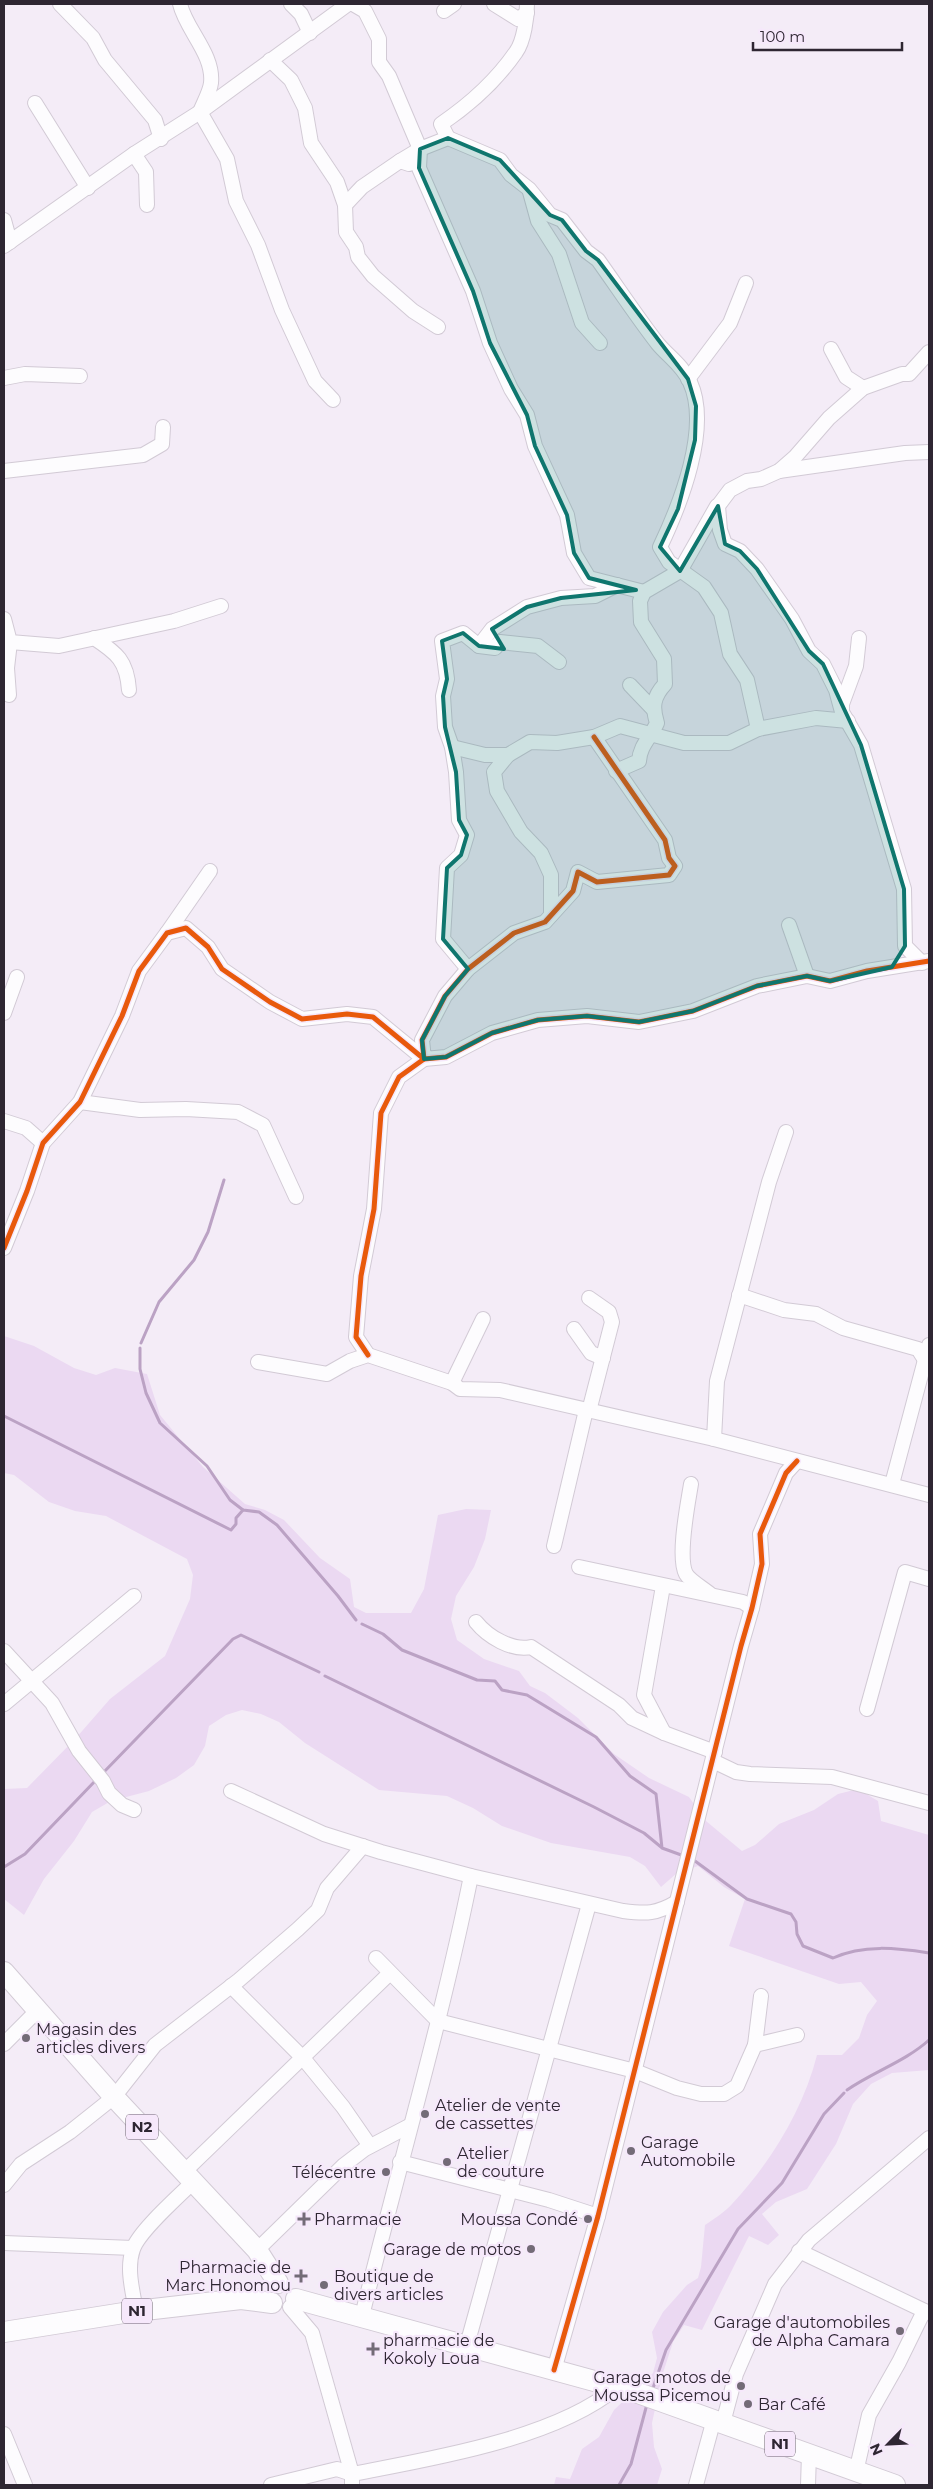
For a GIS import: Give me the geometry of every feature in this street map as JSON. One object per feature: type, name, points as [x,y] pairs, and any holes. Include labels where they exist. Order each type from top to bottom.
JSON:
[{"type":"highway","name":"N2","points":[[4,1972],[114,2097],[257,2250],[278,2283],[272,2288],[270,2295],[286,2303]]},
{"type":"highway","name":"N1","points":[[4,2332],[136,2311],[241,2299],[286,2303],[330,2310],[362,2316],[638,2393],[895,2485]]},
{"type":"street","points":[[60,4],[93,38],[105,60],[155,120],[161,139]]},
{"type":"street","points":[[180,4],[183,18],[207,59],[211,83],[200,112]]},
{"type":"street","points":[[291,4],[301,14],[310,33]]},
{"type":"street","points":[[4,220],[7,244],[134,154],[161,139],[200,112],[348,4]]},
{"type":"street","points":[[353,4],[365,11],[379,39],[379,62],[389,76],[420,149],[419,168],[473,291],[490,343],[511,389],[527,414],[535,446],[567,515],[574,553],[588,578],[644,592]]},
{"type":"street","points":[[494,4],[524,16],[517,51],[470,104],[441,124],[448,138],[500,160],[511,175],[529,189],[550,215],[562,220],[586,252],[598,260],[659,345],[682,368],[688,378],[696,406],[695,440],[678,509],[660,547],[669,562],[704,587],[721,613],[730,654],[747,680],[758,729]]},
{"type":"street","points":[[270,60],[291,80],[305,108],[311,143],[337,182],[345,205],[346,232],[356,247],[358,257],[373,276],[414,311],[438,327]]},
{"type":"street","points":[[35,103],[88,188]]},
{"type":"street","points":[[200,112],[227,159],[236,201],[258,245],[282,310],[315,381],[333,400]]},
{"type":"street","points":[[345,205],[362,187],[400,161],[420,149],[448,138]]},
{"type":"street","points":[[134,154],[146,172],[147,205]]},
{"type":"street","points":[[400,161],[419,168]]},
{"type":"street","points":[[337,182],[362,187]]},
{"type":"street","points":[[529,189],[538,221],[558,254],[582,323],[600,343]]},
{"type":"street","points":[[688,378],[730,323],[746,283]]},
{"type":"street","points":[[832,349],[846,377],[863,388]]},
{"type":"street","points":[[778,471],[795,457],[829,418],[842,409],[863,388],[902,374],[909,374],[929,352]]},
{"type":"street","points":[[4,378],[25,374],[80,376]]},
{"type":"street","points":[[4,471],[143,455],[162,444],[163,427]]},
{"type":"street","points":[[653,709],[657,693],[665,684],[664,659],[641,622],[640,601],[644,592],[680,570],[718,506],[730,490],[747,481],[778,471],[905,453],[929,452]]},
{"type":"street","points":[[718,506],[720,530],[725,544],[740,551],[757,569],[792,619],[809,651],[823,664],[836,690],[845,716],[861,745],[904,889],[905,946],[892,967]]},
{"type":"street","points":[[578,599],[588,578]]},
{"type":"street","points":[[479,646],[492,628],[527,607],[561,598],[578,599],[594,596],[617,585]]},
{"type":"street","points":[[10,642],[59,646],[174,621],[221,606]]},
{"type":"street","points":[[4,620],[10,642],[5,669],[9,695]]},
{"type":"street","points":[[492,628],[500,642]]},
{"type":"street","points":[[468,969],[443,940],[447,868],[461,855],[467,835],[458,820],[452,748],[445,727],[443,696],[448,679],[442,641],[463,633],[479,646],[495,648],[500,642]]},
{"type":"street","points":[[94,638],[110,648],[122,662],[128,675],[129,690]]},
{"type":"street","points":[[845,716],[842,704],[856,666],[858,638]]},
{"type":"street","points":[[500,642],[538,646],[559,662]]},
{"type":"street","points":[[616,771],[639,761],[639,749],[652,734],[658,723],[653,709],[630,685]]},
{"type":"street","points":[[551,915],[551,875],[541,853],[521,832],[497,791],[494,772],[508,755],[530,742],[557,743],[594,737],[620,726],[684,744],[729,743],[758,729],[816,718],[845,716]]},
{"type":"street","points":[[424,1059],[422,1040],[445,996],[468,969],[514,933],[545,922],[573,891],[578,872],[598,882],[669,875],[675,866],[668,858],[665,840],[642,810],[639,799],[616,771],[594,737]]},
{"type":"street","points":[[452,748],[485,755],[508,755]]},
{"type":"street","points":[[4,1248],[27,1191],[43,1143],[80,1102],[122,1016],[138,971],[210,871]]},
{"type":"street","points":[[789,925],[807,976]]},
{"type":"street","points":[[167,933],[186,928],[208,947],[222,969],[270,1002],[302,1019],[347,1014],[373,1017],[424,1059]]},
{"type":"street","points":[[905,946],[926,962]]},
{"type":"street","points":[[368,1355],[356,1337],[361,1276],[374,1209],[381,1113],[399,1077],[424,1059],[446,1057],[492,1033],[538,1020],[587,1016],[639,1022],[693,1011],[757,986],[807,976],[830,981],[867,971],[926,962]]},
{"type":"street","points":[[4,1013],[17,977]]},
{"type":"street","points":[[80,1102],[140,1110],[186,1109],[238,1112],[263,1125],[296,1197]]},
{"type":"street","points":[[4,1121],[26,1128],[43,1143]]},
{"type":"street","points":[[714,1439],[717,1381],[769,1182],[786,1132]]},
{"type":"street","points":[[739,1295],[784,1310],[816,1314],[843,1328],[918,1348],[925,1360]]},
{"type":"street","points":[[554,1546],[612,1322],[609,1312],[589,1298]]},
{"type":"street","points":[[452,1383],[483,1319]]},
{"type":"street","points":[[574,1329],[590,1353],[603,1358]]},
{"type":"street","points":[[892,1484],[929,1345]]},
{"type":"street","points":[[258,1362],[327,1374],[350,1361],[368,1355],[452,1383],[460,1389],[500,1390],[714,1439],[929,1495]]},
{"type":"street","points":[[554,2370],[598,2216],[752,1608],[762,1564],[760,1534],[786,1473],[797,1461]]},
{"type":"street","points":[[691,1484],[685,1525],[683,1565],[686,1575],[712,1596]]},
{"type":"street","points":[[579,1567],[744,1602],[752,1608]]},
{"type":"street","points":[[867,1709],[905,1572],[929,1579]]},
{"type":"street","points":[[663,1586],[644,1695],[664,1733]]},
{"type":"street","points":[[4,1704],[29,1682],[80,1643],[134,1596]]},
{"type":"street","points":[[476,1622],[486,1634],[521,1649],[531,1647],[619,1705],[632,1718],[714,1756],[736,1772],[832,1777],[929,1803]]},
{"type":"street","points":[[4,1651],[29,1682],[52,1704],[79,1751],[100,1777],[109,1793],[122,1805],[134,1810]]},
{"type":"street","points":[[231,1791],[324,1834],[471,1876],[589,1904],[647,1914],[662,1911],[677,1902]]},
{"type":"street","points":[[5,2183],[21,2164],[70,2132],[114,2097],[155,2045],[231,1986],[318,1910],[327,1888],[363,1846]]},
{"type":"street","points":[[362,2316],[400,2162],[451,1974],[471,1876]]},
{"type":"street","points":[[467,2345],[589,1904]]},
{"type":"street","points":[[376,1958],[438,2021],[635,2071],[677,2088],[700,2094],[724,2094],[737,2086],[755,2045],[761,1996]]},
{"type":"street","points":[[136,2311],[130,2266],[133,2248],[188,2177],[303,2058],[390,1973]]},
{"type":"street","points":[[231,1986],[303,2058],[343,2107],[370,2146]]},
{"type":"street","points":[[4,2044],[37,2011]]},
{"type":"street","points":[[755,2045],[797,2035]]},
{"type":"street","points":[[257,2250],[344,2165],[370,2146],[410,2126]]},
{"type":"street","points":[[696,2485],[736,2374],[775,2284],[809,2240],[929,2138]]},
{"type":"street","points":[[400,2162],[511,2190],[598,2216]]},
{"type":"street","points":[[4,2243],[133,2248]]},
{"type":"street","points":[[799,2251],[926,2312],[869,2415],[856,2472]]},
{"type":"street","points":[[286,2303],[312,2333],[352,2480]]},
{"type":"street","points":[[352,2480],[537,2429],[584,2409],[601,2400],[616,2388]]},
{"type":"street","points":[[4,2434],[25,2485]]},
{"type":"street","points":[[808,2485],[809,2454]]},
{"type":"street","points":[[271,2485],[337,2469],[352,2480]]},
{"type":"highlighted area","points":[[448,138],[500,160],[550,215],[562,220],[586,251],[598,260],[688,379],[696,406],[695,440],[678,509],[660,547],[680,571],[718,506],[725,544],[740,551],[757,569],[809,651],[823,664],[861,745],[876,791],[904,889],[905,946],[892,967],[830,981],[807,976],[757,986],[693,1011],[639,1022],[587,1016],[538,1020],[492,1033],[446,1057],[424,1059],[422,1040],[445,996],[468,969],[443,939],[447,868],[461,855],[467,835],[459,820],[456,772],[445,727],[443,696],[447,679],[442,641],[463,633],[479,646],[504,649],[492,629],[527,607],[561,598],[636,590],[589,578],[574,553],[567,515],[535,446],[527,415],[490,343],[473,291],[419,168],[420,149]]},
{"type":"shaded area","points":[[4,1336],[34,1346],[74,1368],[96,1375],[115,1368],[147,1374],[160,1415],[203,1467],[245,1504],[265,1510],[284,1520],[320,1558],[350,1579],[354,1607],[366,1613],[411,1613],[424,1589],[438,1515],[466,1509],[491,1510],[485,1539],[474,1567],[456,1596],[451,1619],[457,1640],[484,1659],[519,1671],[530,1686],[545,1693],[578,1718],[614,1754],[649,1778],[689,1797],[706,1821],[742,1851],[755,1845],[779,1824],[814,1810],[838,1794],[858,1789],[878,1801],[881,1821],[929,1835],[929,2070],[892,2073],[871,2084],[853,2104],[836,2144],[807,2189],[776,2202],[762,2214],[779,2235],[768,2245],[749,2236],[702,2330],[684,2325],[673,2342],[662,2376],[652,2423],[654,2447],[662,2469],[657,2485],[554,2485],[556,2477],[570,2479],[582,2449],[599,2437],[614,2410],[653,2373],[657,2358],[652,2332],[663,2312],[687,2285],[698,2278],[701,2267],[705,2225],[723,2213],[732,2204],[760,2171],[772,2153],[803,2096],[817,2055],[842,2055],[859,2038],[867,2015],[877,2001],[861,1982],[839,1984],[729,1946],[745,1899],[724,1887],[698,1866],[677,1873],[661,1887],[645,1866],[630,1857],[551,1843],[502,1826],[473,1808],[447,1796],[379,1790],[305,1743],[279,1722],[261,1714],[242,1710],[226,1715],[209,1726],[205,1746],[194,1765],[176,1778],[149,1791],[111,1801],[92,1812],[74,1841],[44,1879],[24,1915],[4,1899],[4,1789],[27,1788],[76,1738],[110,1699],[165,1656],[190,1599],[193,1575],[187,1559],[106,1516],[75,1511],[49,1502],[14,1475],[4,1473]]},
{"type":"waterway","points":[[141,1343],[159,1302],[194,1260],[208,1232],[224,1180]]},
{"type":"waterway","points":[[140,1348],[140,1369],[146,1393],[160,1423],[207,1466],[230,1500],[243,1510],[259,1512],[277,1525],[338,1596],[356,1620]]},
{"type":"waterway","points":[[4,1416],[231,1530],[236,1524],[236,1518],[243,1510]]},
{"type":"waterway","points":[[362,1624],[383,1634],[402,1650],[477,1680],[495,1681],[502,1690],[527,1695],[596,1737],[630,1776],[656,1794],[662,1848],[684,1856]]},
{"type":"waterway","points":[[102,1774],[233,1639],[241,1635],[319,1672]]},
{"type":"waterway","points":[[325,1676],[594,1807],[644,1833],[661,1847]]},
{"type":"waterway","points":[[4,1867],[25,1854],[97,1779]]},
{"type":"waterway","points":[[695,1861],[747,1899],[791,1914],[796,1922],[797,1934],[803,1946],[833,1958],[856,1951],[880,1948],[929,1953]]},
{"type":"waterway","points":[[847,2090],[910,2054],[929,2040]]},
{"type":"waterway","points":[[652,2391],[666,2350],[738,2229],[782,2183],[824,2114],[844,2093]]},
{"type":"waterway","points":[[619,2485],[631,2464],[647,2404]]},
{"type":"cycle path","points":[[594,737],[665,840],[669,858],[675,866],[669,875],[597,882],[578,872],[573,891],[545,922],[514,933],[468,969],[445,996],[422,1040],[424,1059],[446,1057],[492,1033],[538,1020],[587,1016],[639,1022],[693,1011],[757,986],[807,976],[830,981],[867,971],[929,961]]},
{"type":"cycle path","points":[[4,1248],[27,1191],[43,1143],[80,1102],[122,1016],[139,971],[167,933],[186,928],[208,947],[222,969],[270,1002],[302,1019],[347,1014],[373,1017],[424,1059],[399,1077],[381,1113],[374,1209],[361,1276],[356,1337],[368,1355]]},
{"type":"cycle path","points":[[554,2370],[598,2216],[752,1608],[762,1564],[760,1534],[786,1473],[797,1461]]},
{"type":"place","name":"Magasin des articles divers","points":[[26,2038]]},
{"type":"place","name":"Atelier de vente de cassettes","points":[[425,2114]]},
{"type":"place","name":"Garage Automobile","points":[[631,2151]]},
{"type":"place","name":"Atelier de couture","points":[[447,2162]]},
{"type":"place","name":"Télécentre","points":[[386,2172]]},
{"type":"place","name":"Pharmacie","points":[[304,2219]]},
{"type":"place","name":"Moussa Condé","points":[[588,2219]]},
{"type":"place","name":"Garage de motos","points":[[531,2249]]},
{"type":"place","name":"Pharmacie de Marc Honomou","points":[[301,2276]]},
{"type":"place","name":"Boutique de divers articles","points":[[324,2285]]},
{"type":"place","name":"Garage d'automobiles de Alpha Camara","points":[[900,2331]]},
{"type":"place","name":"pharmacie de Kokoly Loua","points":[[373,2349]]},
{"type":"place","name":"Garage motos de Moussa Picemou","points":[[741,2386]]},
{"type":"place","name":"Bar Café","points":[[748,2404]]}]
